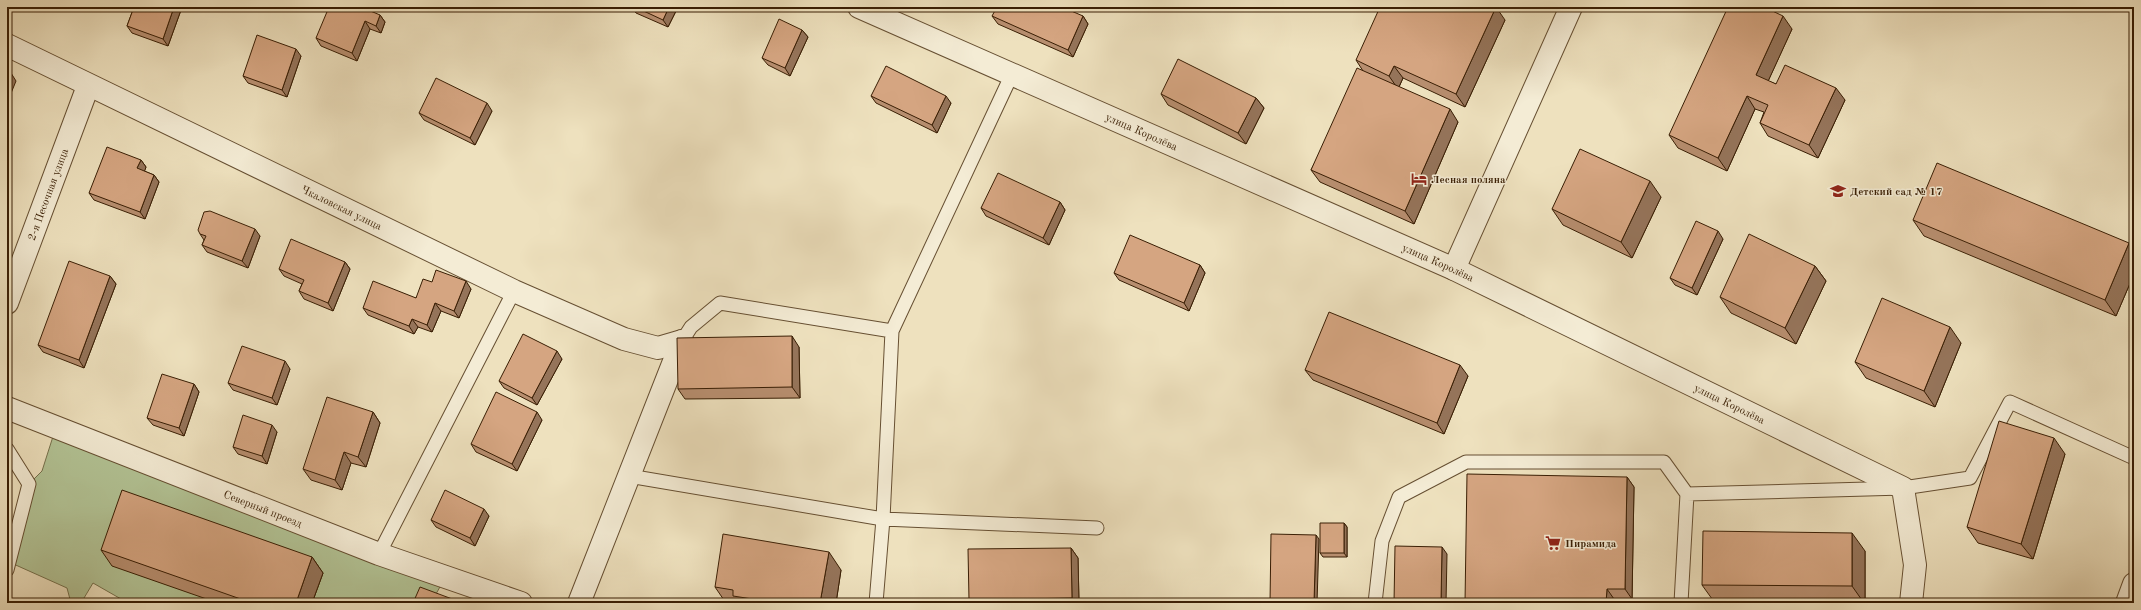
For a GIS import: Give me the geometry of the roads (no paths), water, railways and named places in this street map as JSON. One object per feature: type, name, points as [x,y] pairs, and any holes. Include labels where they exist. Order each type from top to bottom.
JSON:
[{"type":"street","name":"улица Королёва","points":[[859,7],[1454,269],[1902,488]]},
{"type":"street","points":[[1454,269],[1571,7]]},
{"type":"street","name":"Чкаловская улица","points":[[7,45],[88,86],[514,291],[624,339],[658,348],[682,341]]},
{"type":"street","name":"2-я Песочная улица","points":[[7,303],[88,86]]},
{"type":"street","points":[[579,603],[682,341]]},
{"type":"street","name":"Северный проезд","points":[[7,408],[380,554],[521,603]]},
{"type":"street","points":[[1902,488],[1915,565],[1911,603]]},
{"type":"street","points":[[2127,603],[2134,584]]},
{"type":"lane","points":[[876,603],[883,519],[892,332],[1012,74]]},
{"type":"lane","points":[[380,554],[514,291]]},
{"type":"lane","points":[[682,341],[691,327],[720,303],[892,332]]},
{"type":"lane","points":[[1687,494],[1902,488],[1970,478],[2010,402],[2134,458]]},
{"type":"lane","points":[[7,449],[29,484],[7,570]]},
{"type":"lane","points":[[1375,603],[1382,541],[1399,497],[1466,462],[1664,462],[1687,494],[1682,603]]},
{"type":"lane","points":[[629,476],[883,519],[1097,528]]},
{"type":"place","name":"Лесная поляна","points":[[1419,179]]},
{"type":"place","name":"Детский сад № 17","points":[[1838,191]]},
{"type":"place","name":"Пирамида","points":[[1553,543]]}]
